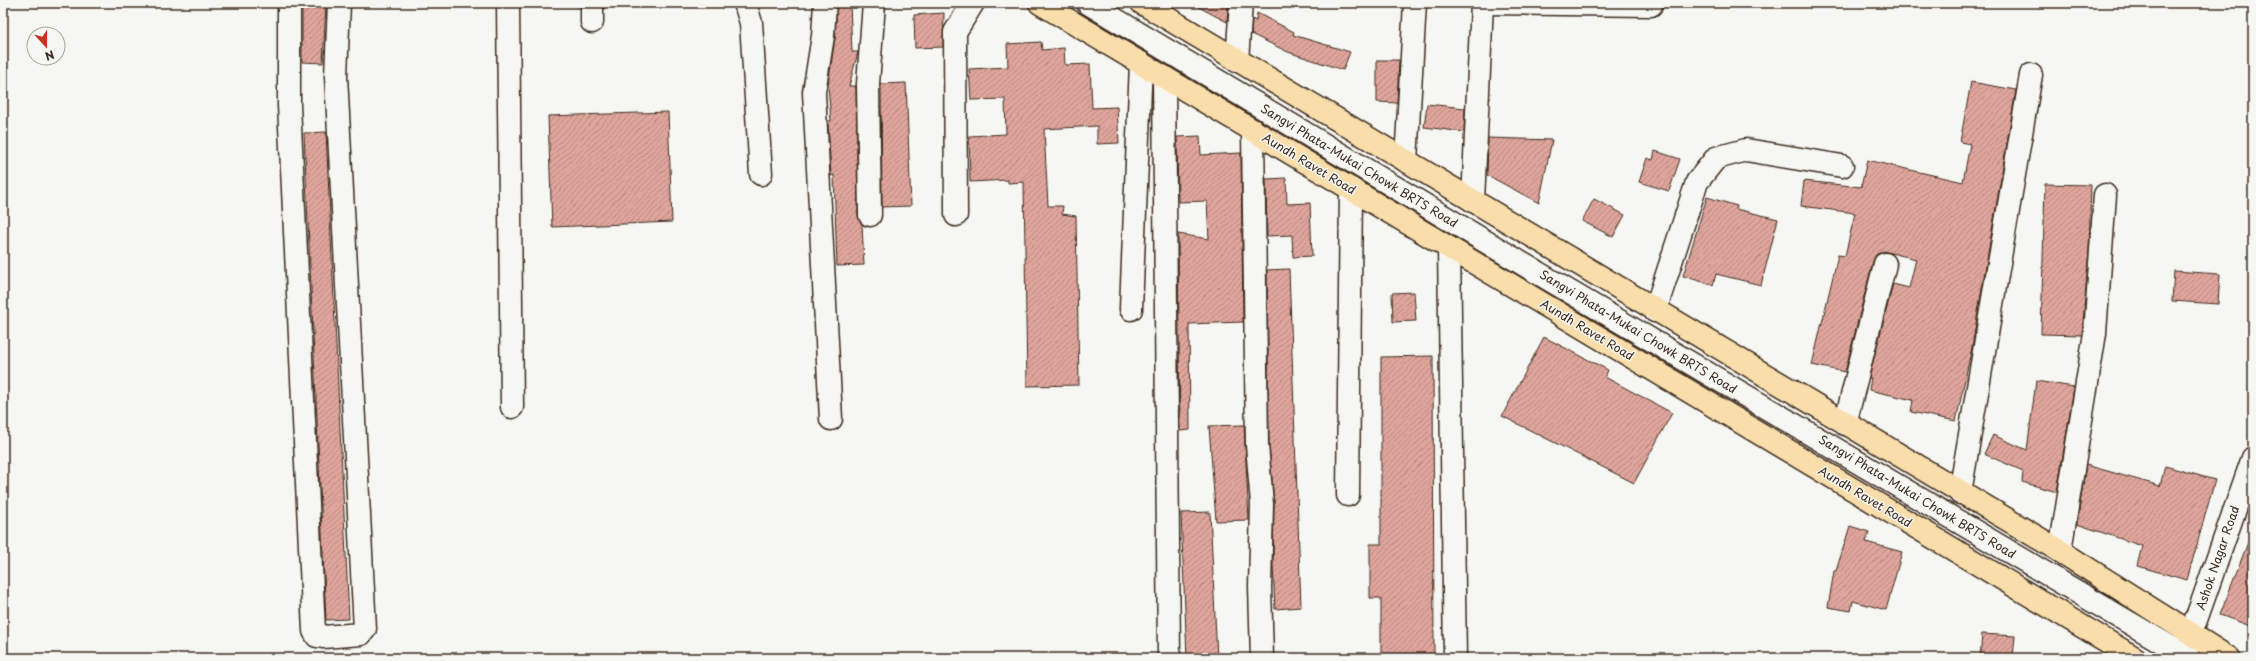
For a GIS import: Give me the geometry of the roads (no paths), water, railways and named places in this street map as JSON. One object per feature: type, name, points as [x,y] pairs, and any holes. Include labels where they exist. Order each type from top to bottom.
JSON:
[{"type":"main road","name":"Aundh Ravet Road","points":[[1040,3],[2135,658]]},
{"type":"main road","points":[[1142,3],[1655,311],[2060,551],[2229,658]]},
{"type":"street","points":[[289,3],[289,113],[314,631],[317,636],[323,636],[361,634],[364,629],[336,76],[339,3]]},
{"type":"street","points":[[508,3],[512,407]]},
{"type":"street","points":[[745,3],[751,23],[761,174]]},
{"type":"street","points":[[825,3],[823,36],[814,92],[831,419]]},
{"type":"street","points":[[870,215],[868,84],[874,3]]},
{"type":"street","points":[[956,215],[955,32],[972,3]]},
{"type":"street","name":"Sangvi Phata-Mukai Chowk BRTS Road","points":[[1088,3],[1533,270],[2185,657]]},
{"type":"street","points":[[1237,61],[1241,3]]},
{"type":"street","points":[[1406,161],[1415,3]]},
{"type":"street","points":[[1473,202],[1482,3],[1651,5]]},
{"type":"street","points":[[1131,309],[1141,63]]},
{"type":"street","points":[[1960,493],[2031,74]]},
{"type":"street","points":[[1164,77],[1169,658]]},
{"type":"street","points":[[1253,131],[1257,445],[1262,504],[1262,658]]},
{"type":"street","points":[[1655,311],[1697,182],[1716,158],[1746,150],[1842,166]]},
{"type":"street","points":[[1348,495],[1351,189]]},
{"type":"street","points":[[2060,551],[2095,333],[2105,195]]},
{"type":"street","points":[[1449,248],[1455,658]]},
{"type":"street","points":[[1845,424],[1885,264]]},
{"type":"street","name":"Ashok Nagar Road","points":[[2185,657],[2191,634],[2253,458]]}]
